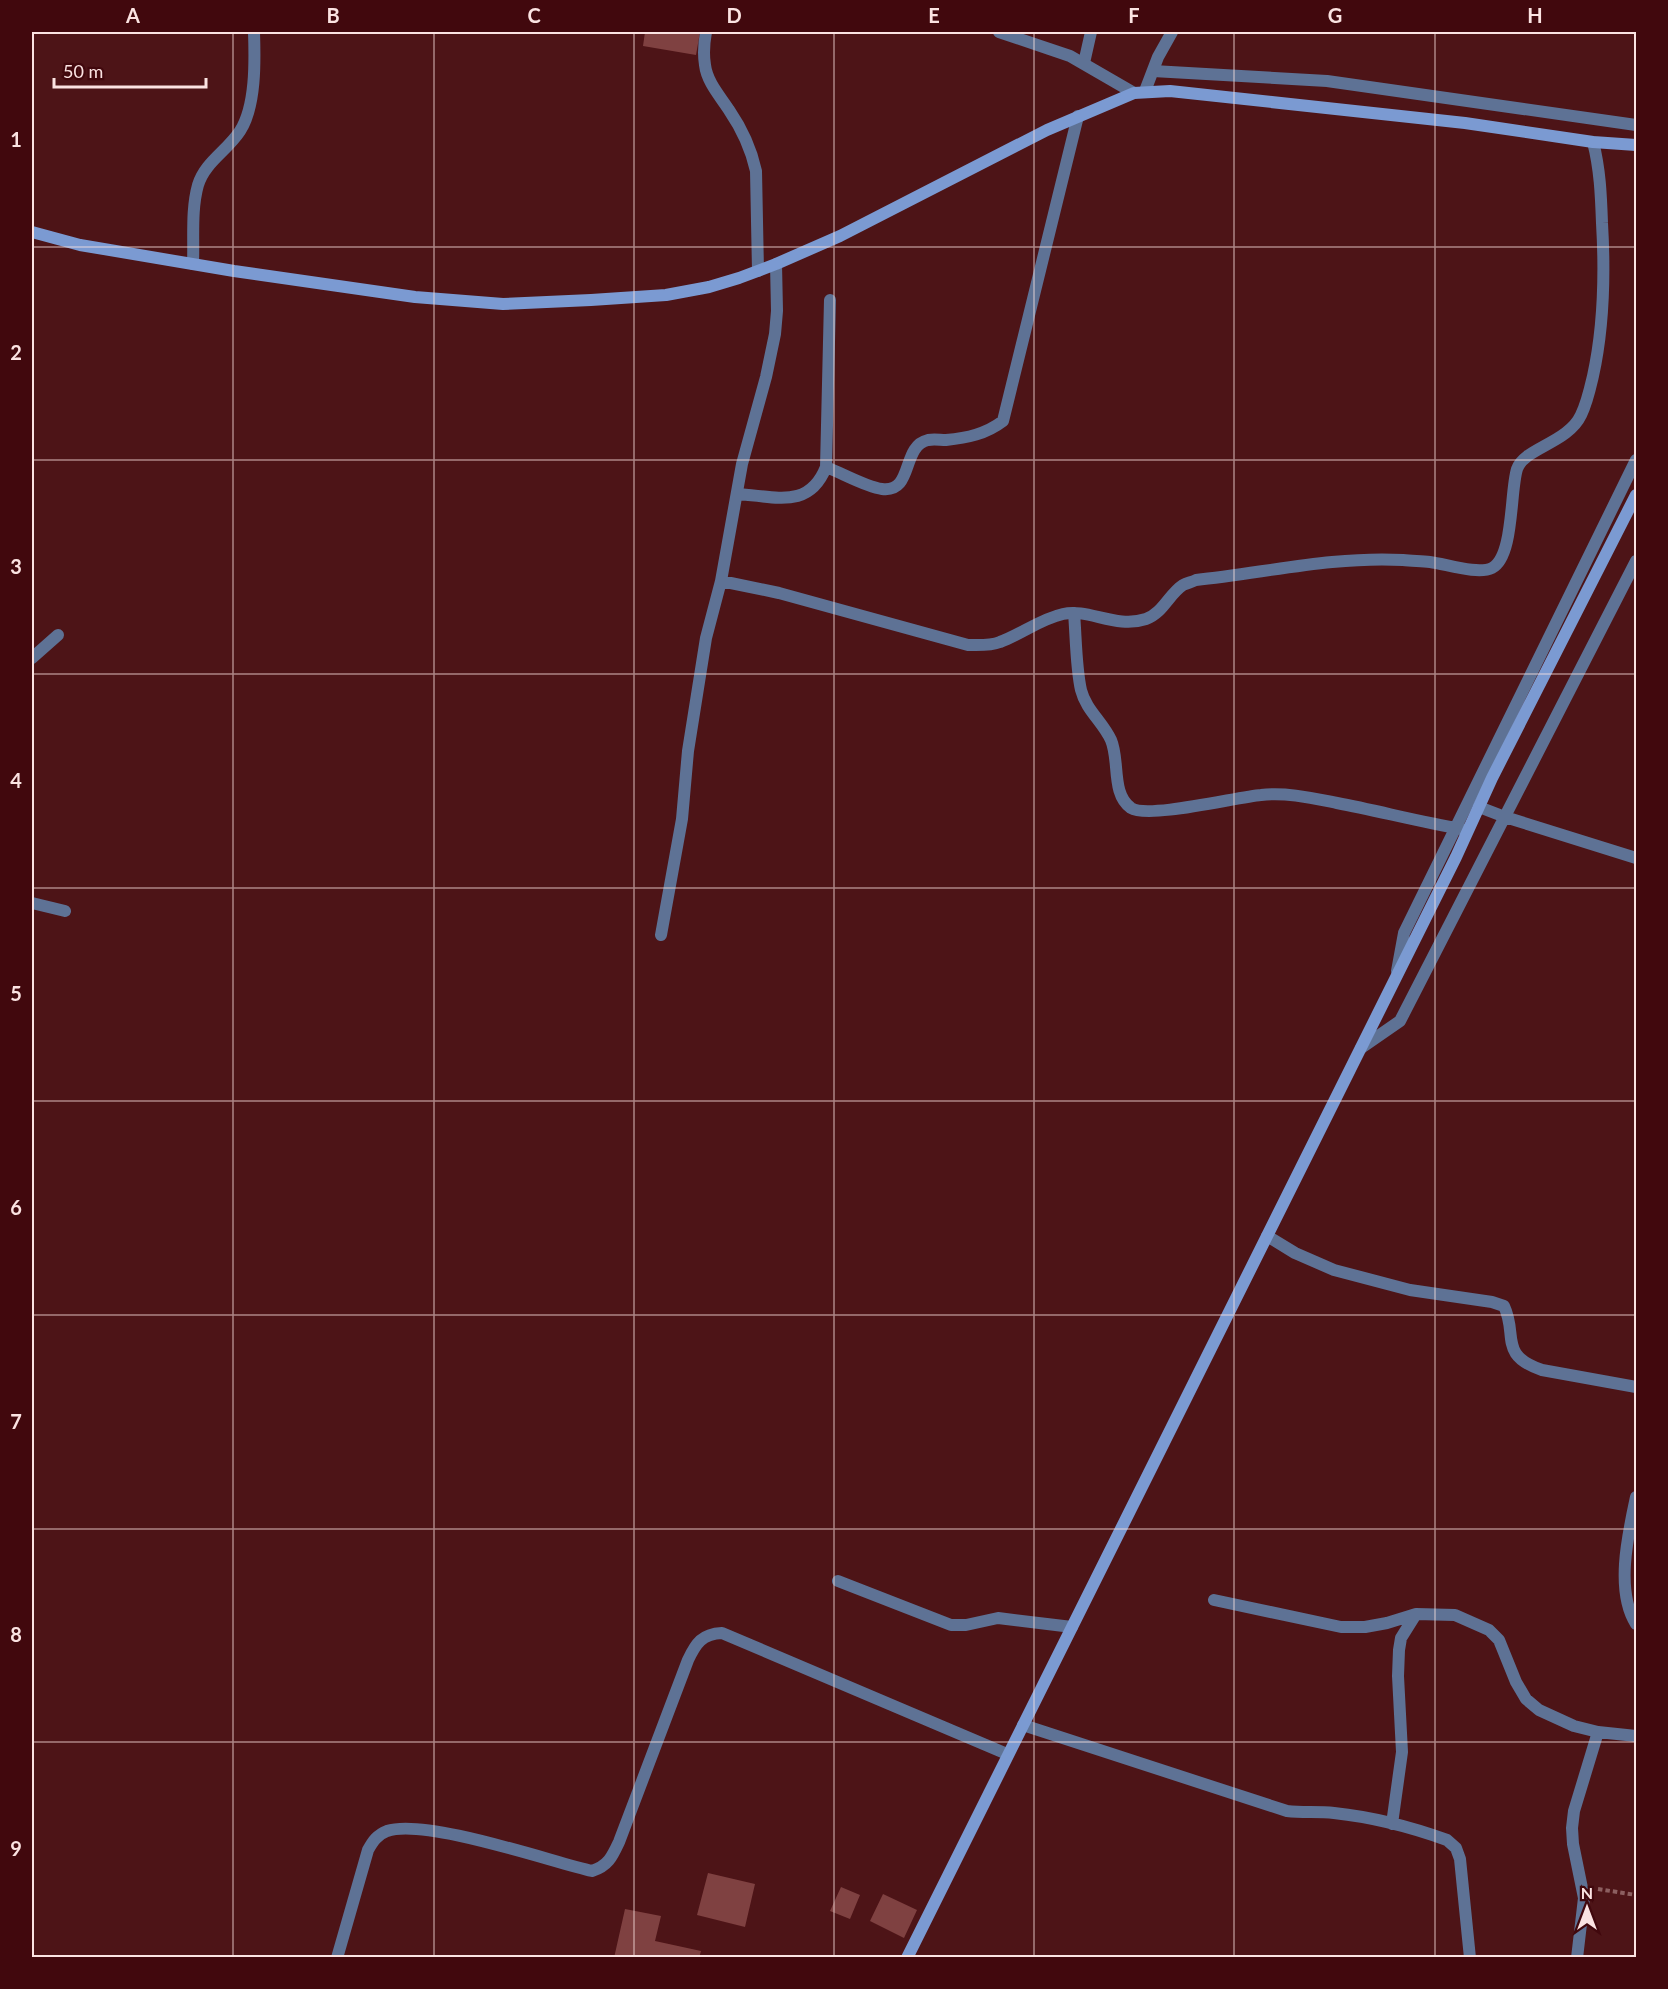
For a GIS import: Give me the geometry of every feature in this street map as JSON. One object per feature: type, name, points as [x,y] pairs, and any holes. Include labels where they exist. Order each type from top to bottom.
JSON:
[{"type":"street","points":[[193,264],[195,200],[198,183],[207,166],[241,130],[252,90],[254,32]]},
{"type":"street","points":[[706,32],[703,47],[710,82],[743,133],[753,156],[756,171],[758,271]]},
{"type":"street","points":[[1084,63],[1091,32]]},
{"type":"street","points":[[1140,92],[1172,32]]},
{"type":"street","points":[[1007,33],[1047,46],[1140,92]]},
{"type":"street","points":[[1153,71],[1327,81],[1636,125]]},
{"type":"street","points":[[32,232],[80,245],[193,264],[415,297],[503,304],[666,295],[709,287],[758,271],[840,236],[1015,145],[1078,116],[1140,92],[1170,91],[1465,123],[1593,142],[1636,145]]},
{"type":"street","points":[[826,467],[880,489],[893,489],[900,486],[917,446],[927,440],[947,440],[980,434],[993,429],[1003,421],[1078,116]]},
{"type":"street","points":[[721,581],[779,593],[968,645],[989,645],[1001,642],[1039,622],[1065,614],[1082,614],[1114,621],[1146,619],[1161,609],[1182,586],[1196,580],[1362,559],[1431,562],[1484,570],[1494,567],[1502,558],[1508,535],[1518,466],[1525,457],[1559,439],[1573,427],[1581,416],[1589,394],[1596,361],[1604,283],[1599,168],[1593,142]]},
{"type":"street","points":[[661,935],[680,829],[688,751],[706,638],[721,581],[742,464],[766,377],[775,334],[776,264]]},
{"type":"street","points":[[737,494],[788,498],[804,495],[821,479],[826,467],[830,300]]},
{"type":"street","points":[[907,1958],[1396,978],[1462,829],[1636,460]]},
{"type":"street","points":[[1462,829],[1479,807],[1491,778],[1636,495]]},
{"type":"street","points":[[1361,1048],[1400,1020],[1636,561]]},
{"type":"street","points":[[1074,614],[1080,688],[1084,702],[1111,741],[1119,790],[1124,803],[1134,810],[1148,811],[1197,806],[1238,798],[1286,795],[1312,798],[1462,829]]},
{"type":"street","points":[[32,658],[58,635]]},
{"type":"street","points":[[1479,807],[1636,858]]},
{"type":"street","points":[[32,903],[65,911]]},
{"type":"street","points":[[1267,1236],[1295,1253],[1334,1270],[1410,1290],[1492,1302],[1504,1306],[1508,1315],[1509,1336],[1516,1354],[1528,1365],[1542,1370],[1636,1387]]},
{"type":"street","points":[[1636,1497],[1624,1587],[1636,1624]]},
{"type":"street","points":[[838,1581],[951,1625],[966,1625],[998,1618],[1072,1627]]},
{"type":"street","points":[[1214,1600],[1341,1627],[1365,1627],[1416,1614],[1455,1615],[1489,1630],[1499,1640],[1516,1682],[1526,1699],[1539,1710],[1574,1726],[1598,1732],[1636,1736]]},
{"type":"street","points":[[1392,1824],[1402,1752],[1399,1650],[1401,1638],[1416,1614]]},
{"type":"street","points":[[337,1958],[368,1850],[376,1837],[389,1830],[442,1833],[592,1871],[604,1867],[612,1858],[619,1842],[695,1645],[703,1637],[722,1633],[1007,1754]]},
{"type":"street","points":[[1023,1725],[1275,1807],[1305,1813],[1331,1812],[1369,1818],[1447,1840],[1456,1848],[1462,1869],[1470,1958]]},
{"type":"street","points":[[1577,1958],[1584,1898],[1572,1828],[1574,1810],[1598,1732]]},
{"type":"path","points":[[1583,1887],[1636,1895]]},
{"type":"building","points":[[645,32],[700,32],[696,55],[643,46]]},
{"type":"building","points":[[708,1873],[755,1884],[745,1927],[697,1915]]},
{"type":"building","points":[[841,1887],[860,1895],[850,1919],[830,1911]]},
{"type":"building","points":[[883,1894],[917,1910],[904,1938],[870,1921]]},
{"type":"building","points":[[625,1909],[661,1916],[655,1941],[701,1951],[699,1958],[614,1958]]}]
